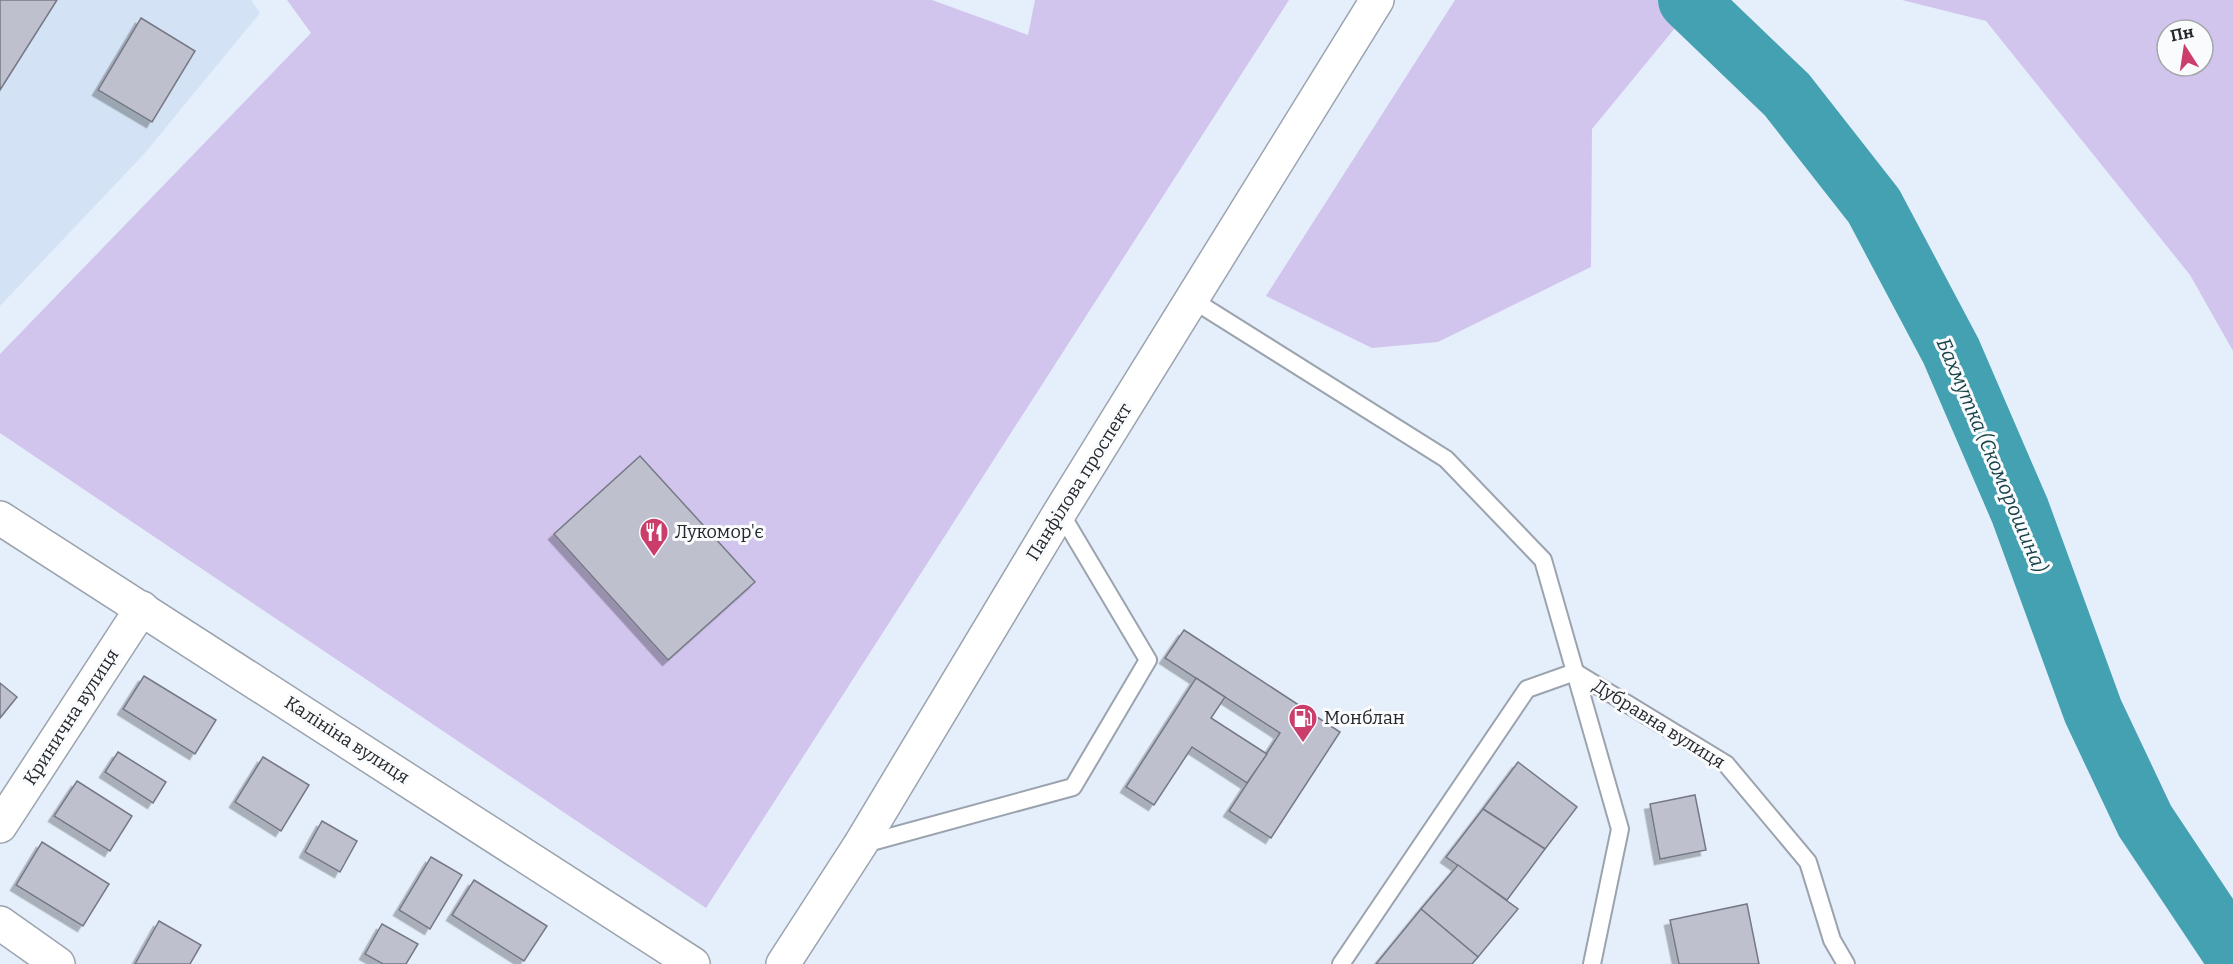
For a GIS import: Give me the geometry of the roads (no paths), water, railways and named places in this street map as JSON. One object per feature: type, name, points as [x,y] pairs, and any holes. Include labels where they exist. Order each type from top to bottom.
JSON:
[{"type":"street","name":"Панфілова проспект","points":[[783,964],[860,845],[1060,512],[1377,0]]},
{"type":"street","name":"Калініна вулиця","points":[[0,518],[693,964]]},
{"type":"street","name":"Кринична вулиця","points":[[0,826],[142,608]]},
{"type":"street","points":[[0,923],[58,964]]},
{"type":"lane","points":[[1193,300],[1446,459],[1543,560],[1620,829],[1592,964]]},
{"type":"lane","points":[[860,845],[1073,787],[1148,660],[1060,512]]},
{"type":"lane","points":[[1341,964],[1527,689],[1575,672]]},
{"type":"lane","name":"Дубравна вулиця","points":[[1575,672],[1726,764],[1808,862],[1832,940],[1846,964]]},
{"type":"waterway","name":"Бахмутка (Скоморошина)","points":[[1688,0],[1787,95],[1874,206],[1951,351],[2020,511],[2093,711],[2145,821],[2233,953]]},
{"type":"place","name":"Лукомор'є","points":[[654,558]]},
{"type":"place","name":"Монблан","points":[[1303,744]]}]
